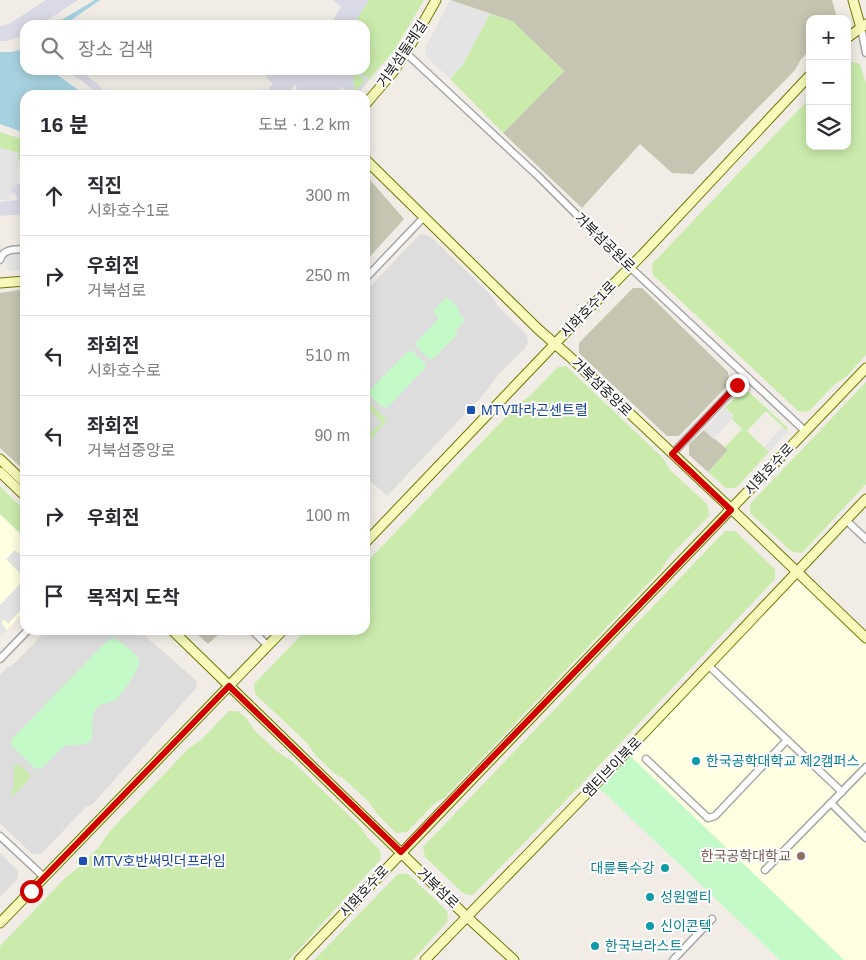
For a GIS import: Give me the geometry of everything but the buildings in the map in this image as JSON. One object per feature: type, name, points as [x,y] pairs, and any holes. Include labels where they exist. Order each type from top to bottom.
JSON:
[{"type":"street","name":"거북섬둘레길","points":[[370,99],[393,72],[436,0]]},
{"type":"street","points":[[853,0],[863,26],[866,53]]},
{"type":"street","points":[[851,35],[863,26]]},
{"type":"street","name":"거북섬공원로","points":[[406,52],[486,126],[615,253],[805,431]]},
{"type":"street","name":"시화호수1로","points":[[370,538],[806,79]]},
{"type":"street","name":"거북섬중앙로","points":[[370,164],[538,329],[797,572]]},
{"type":"street","points":[[370,274],[424,217]]},
{"type":"street","points":[[0,260],[3,253],[20,250]]},
{"type":"street","points":[[0,283],[20,281]]},
{"type":"street","name":"시화호수로","points":[[299,960],[866,368]]},
{"type":"street","points":[[672,454],[746,376]]},
{"type":"street","points":[[0,459],[20,478]]},
{"type":"street","points":[[0,472],[20,491]]},
{"type":"street","name":"엠티브이북로","points":[[425,960],[593,787],[866,499]]},
{"type":"street","points":[[846,520],[866,539]]},
{"type":"street","points":[[797,572],[866,638]]},
{"type":"street","points":[[0,659],[23,635]]},
{"type":"street","name":"거북섬로","points":[[177,635],[514,960]]},
{"type":"street","points":[[257,635],[268,646]]},
{"type":"street","points":[[0,923],[278,635]]},
{"type":"street","points":[[708,665],[842,792]]},
{"type":"street","points":[[646,759],[710,818],[715,816],[787,740]]},
{"type":"street","points":[[765,870],[866,767]]},
{"type":"street","points":[[831,803],[866,838]]},
{"type":"street","points":[[0,836],[44,877]]},
{"type":"street","points":[[673,960],[712,919]]},
{"type":"shaded area","points":[[46,0],[78,0],[48,20],[20,20],[20,36],[7,41],[0,41],[0,26],[9,24]]},
{"type":"shaded area","points":[[333,0],[369,0],[356,20],[334,20],[341,6]]},
{"type":"shaded area","points":[[450,0],[832,0],[836,14],[806,15],[806,54],[795,70],[693,174],[672,173],[640,144],[582,208],[503,133],[564,71],[512,21]]},
{"type":"shaded area","points":[[450,0],[490,14],[463,64],[450,79],[426,56],[425,48]]},
{"type":"shaded area","points":[[74,75],[86,75],[100,86],[102,90],[94,90]]},
{"type":"shaded area","points":[[268,75],[353,75],[354,90],[346,90],[342,87],[339,90],[297,90],[294,84],[291,90],[268,90],[273,84],[266,77]]},
{"type":"shaded area","points":[[359,75],[364,75],[369,80],[361,90],[357,90],[366,80]]},
{"type":"shaded area","points":[[0,148],[19,153],[16,187],[12,187],[17,192],[17,195],[11,195],[11,200],[0,200]]},
{"type":"shaded area","points":[[370,180],[404,219],[370,256]]},
{"type":"shaded area","points":[[17,184],[20,184],[20,214],[0,216],[0,202],[17,200],[16,192],[11,192],[12,187],[16,187]]},
{"type":"shaded area","points":[[422,234],[431,237],[490,294],[498,306],[526,334],[528,342],[526,347],[499,374],[483,395],[387,496],[370,481],[370,287]]},
{"type":"shaded area","points":[[20,254],[20,270],[9,271],[6,255]]},
{"type":"shaded area","points":[[633,288],[642,288],[728,372],[729,384],[679,436],[667,436],[579,353],[579,343]]},
{"type":"shaded area","points":[[20,290],[20,466],[0,448],[0,293]]},
{"type":"shaded area","points":[[725,407],[734,417],[713,439],[704,430]]},
{"type":"shaded area","points":[[782,427],[788,432],[769,452],[764,447]]},
{"type":"shaded area","points":[[704,430],[728,450],[708,472],[689,455],[689,444]]},
{"type":"shaded area","points":[[0,514],[20,533],[20,616],[0,637]]},
{"type":"shaded area","points":[[15,550],[20,554],[20,573],[6,559]]},
{"type":"shaded area","name":"한국공학대학교","points":[[797,572],[866,638],[866,960],[844,960],[626,752]]},
{"type":"shaded area","points":[[20,584],[20,611],[8,624],[5,620],[2,621],[7,630],[0,637],[0,605]]},
{"type":"shaded area","points":[[42,635],[138,635],[145,636],[197,681],[196,688],[92,805],[86,807],[41,854],[32,854],[0,823],[0,675],[7,667],[11,667]]},
{"type":"shaded area","points":[[198,635],[218,635],[208,644]]},
{"type":"shaded area","points":[[0,853],[18,871],[18,878],[0,897]]},
{"type":"green space","points":[[369,0],[424,0],[395,49],[369,80],[364,75],[370,75],[370,20],[356,20]]},
{"type":"green space","points":[[490,14],[512,21],[564,71],[503,133],[450,79],[463,64]]},
{"type":"green space","points":[[851,62],[860,64],[866,83],[866,355],[847,376],[835,384],[808,412],[798,411],[653,275],[652,264],[806,102],[806,150],[851,150]]},
{"type":"green space","points":[[353,75],[359,75],[366,80],[357,90],[354,89]]},
{"type":"green space","points":[[0,132],[20,138],[20,160],[18,160],[18,153],[0,148]]},
{"type":"green space","points":[[447,297],[458,307],[459,313],[465,320],[457,329],[456,336],[434,358],[429,359],[417,347],[416,343],[439,318],[433,311]]},
{"type":"green space","points":[[408,351],[412,351],[425,363],[425,368],[388,407],[382,407],[370,396],[370,390]]},
{"type":"green space","points":[[566,366],[663,458],[670,470],[708,505],[709,516],[670,556],[661,570],[445,797],[434,804],[407,832],[396,833],[377,814],[368,801],[344,779],[335,774],[315,755],[307,743],[255,694],[254,684],[301,635],[370,635],[370,559],[519,403],[530,396],[558,367]]},
{"type":"green space","points":[[866,382],[866,484],[802,553],[792,552],[750,513],[750,504]]},
{"type":"green space","points":[[741,392],[749,392],[787,427],[788,432],[766,411],[747,431],[769,452],[736,488],[726,488],[708,472],[728,450],[725,447],[742,429],[732,419],[734,416],[725,407]]},
{"type":"green space","points":[[370,404],[386,419],[384,424],[370,439],[370,433],[382,422],[370,410]]},
{"type":"green space","points":[[0,486],[20,506],[20,533],[0,514]]},
{"type":"green space","points":[[725,531],[735,531],[775,569],[775,579],[577,789],[473,895],[464,894],[425,857],[423,847]]},
{"type":"green space","points":[[113,638],[128,648],[138,658],[139,664],[134,675],[115,700],[99,706],[95,711],[91,741],[86,744],[64,746],[42,768],[36,769],[12,746],[11,740],[106,642]]},
{"type":"green space","points":[[229,711],[238,711],[247,719],[255,731],[278,752],[292,761],[360,826],[367,837],[380,850],[381,859],[301,948],[289,960],[0,960],[0,946],[67,876],[99,847],[110,831],[189,748],[202,739]]},
{"type":"green space","points":[[626,752],[844,960],[780,960],[595,784]]},
{"type":"green space","points":[[18,764],[29,773],[30,778],[11,798],[14,785],[14,767]]},
{"type":"green space","points":[[398,874],[408,874],[448,912],[447,922],[413,960],[314,960]]},
{"type":"water","points":[[95,0],[100,0],[71,20],[61,20]]},
{"type":"water","points":[[20,50],[20,75],[58,75],[78,90],[20,90],[20,131],[0,124],[0,52]]},
{"type":"place","name":"MTV파라곤센트럴","points":[[471,410]]},
{"type":"place","name":"한국공학대학교 제2캠퍼스","points":[[696,761]]},
{"type":"place","name":"한국공학대학교","points":[[801,856]]},
{"type":"place","name":"MTV호반써밋더프라임","points":[[83,861]]},
{"type":"place","name":"대륜특수강","points":[[665,868]]},
{"type":"place","name":"성원엘티","points":[[650,897]]},
{"type":"place","name":"신이콘텍","points":[[650,926]]},
{"type":"place","name":"한국브라스트","points":[[595,946]]},
{"type":"route","points":[[31,891],[229,686],[401,852],[731,510],[672,454],[737,385]]}]
